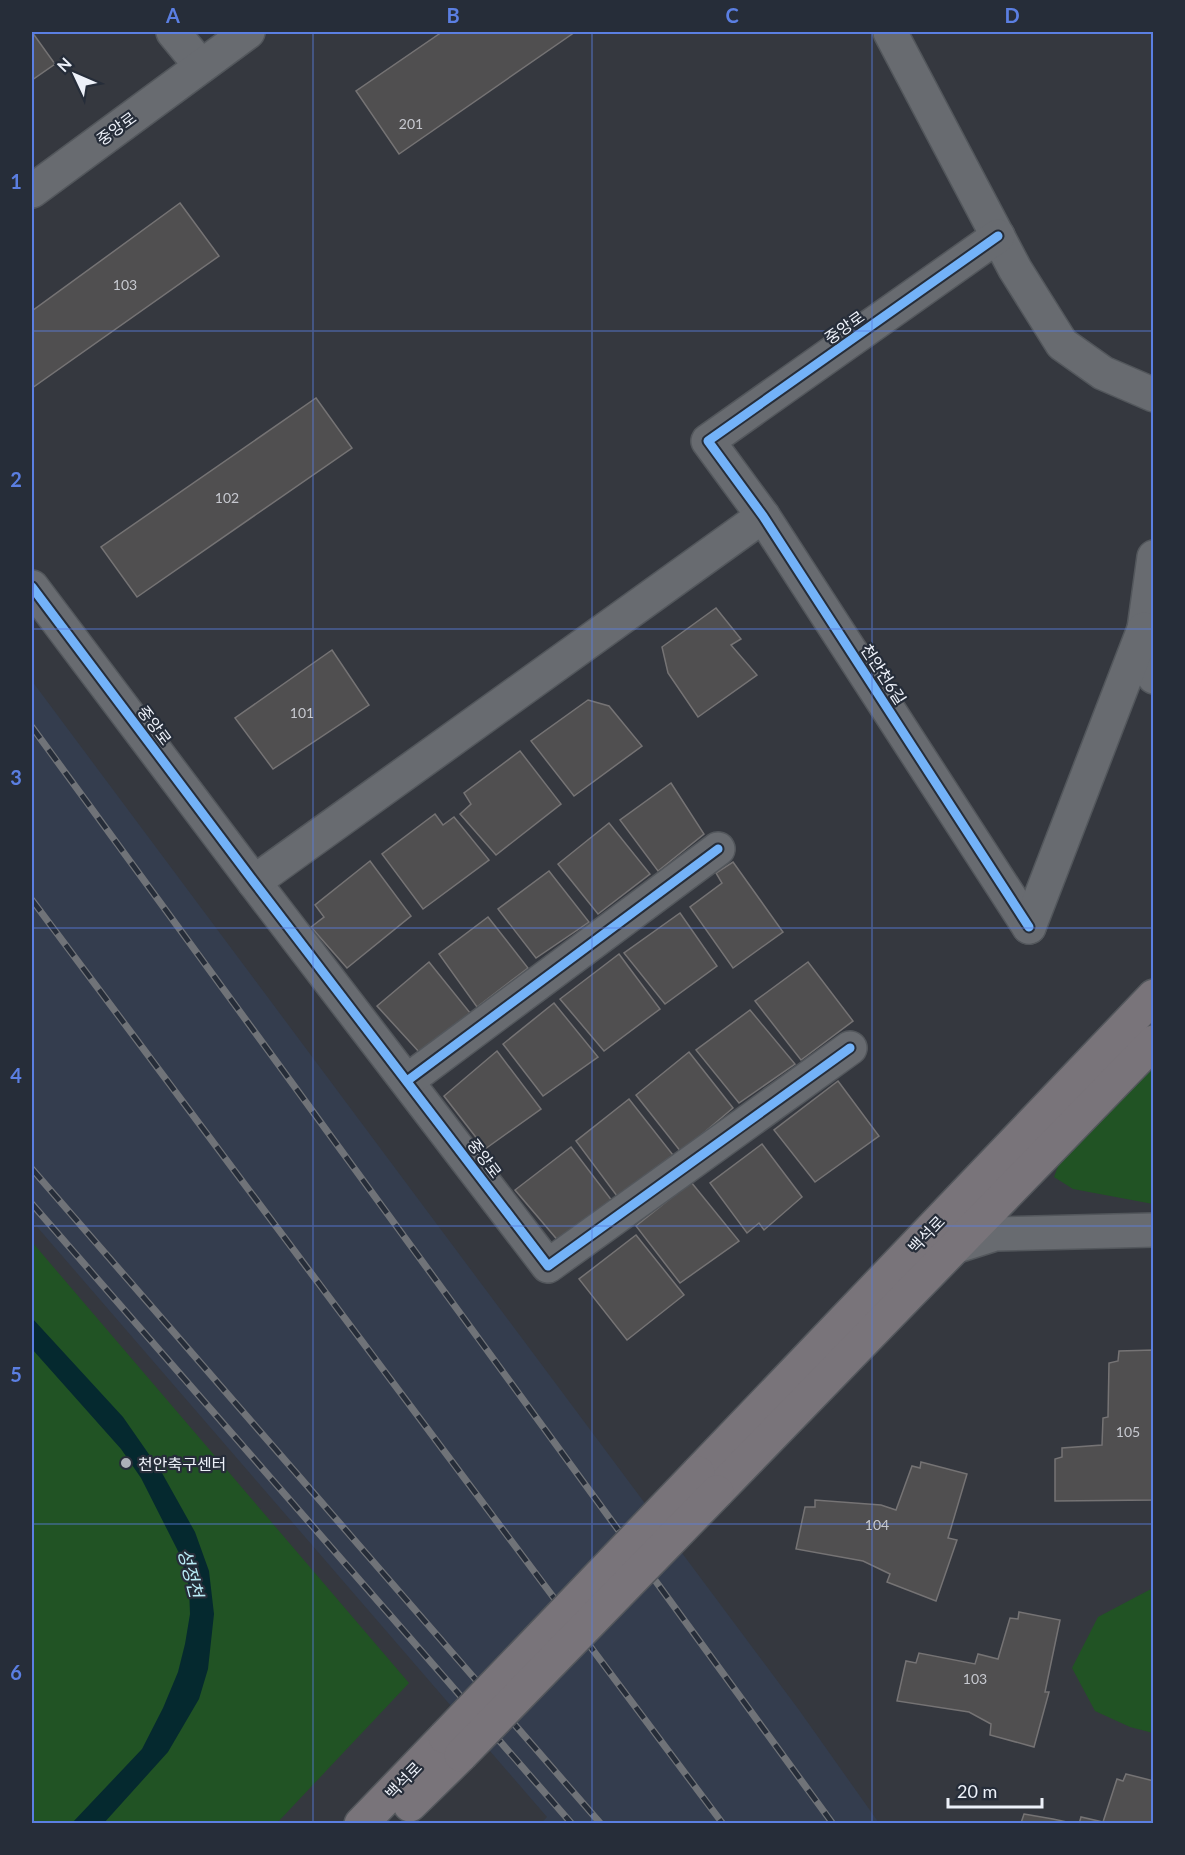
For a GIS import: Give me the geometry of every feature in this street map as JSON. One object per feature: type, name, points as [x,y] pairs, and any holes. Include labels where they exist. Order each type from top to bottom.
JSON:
[{"type":"main road","name":"백석로","points":[[708,1482],[1154,996]]},
{"type":"main road","name":"백석로","points":[[708,1482],[954,1247],[1154,1042]]},
{"type":"main road","points":[[453,1746],[708,1482]]},
{"type":"main road","name":"백석로","points":[[362,1824],[453,1746]]},
{"type":"main road","name":"백석로","points":[[392,1824],[453,1746]]},
{"type":"street","points":[[173,32],[201,66]]},
{"type":"street","name":"중앙로","points":[[32,191],[248,32]]},
{"type":"street","points":[[890,32],[1015,269],[1062,344],[1103,373],[1154,395]]},
{"type":"street","name":"중앙로","points":[[708,441],[998,236]]},
{"type":"street","name":"천안천6길","points":[[708,441],[763,516],[1029,927],[1144,628],[1154,557]]},
{"type":"street","points":[[254,882],[763,516]]},
{"type":"street","name":"중앙로","points":[[32,587],[548,1266],[850,1048]]},
{"type":"street","name":"천안천6길","points":[[1144,628],[1154,676]]},
{"type":"street","points":[[407,1081],[718,849]]},
{"type":"street","points":[[1014,1187],[1010,1209],[1019,1233]]},
{"type":"street","points":[[954,1247],[995,1234],[1154,1230]]},
{"type":"shaded area","points":[[32,681],[799,1710],[879,1823],[541,1823],[547,1817],[32,1221]]},
{"type":"green space","points":[[1153,1065],[1153,1204],[1073,1189],[1054,1177],[1061,1158]]},
{"type":"green space","name":"천안축구센터","points":[[32,1242],[409,1683],[277,1823],[32,1823]]},
{"type":"green space","points":[[1153,1588],[1153,1733],[1130,1727],[1095,1711],[1072,1668],[1098,1617]]},
{"type":"water","name":"성정천","points":[[32,1318],[123,1417],[162,1473],[195,1532],[209,1571],[214,1614],[208,1669],[199,1699],[168,1752],[104,1823],[72,1823],[142,1749],[163,1708],[178,1672],[185,1644],[190,1614],[189,1587],[180,1555],[141,1478],[121,1449],[32,1349]]},
{"type":"building","points":[[32,32],[55,64],[32,80]]},
{"type":"building","points":[[442,32],[575,32],[399,154],[356,91]]},
{"type":"building","points":[[180,203],[219,256],[32,388],[32,311]]},
{"type":"building","points":[[316,398],[352,448],[137,597],[101,547]]},
{"type":"building","points":[[716,608],[741,639],[731,645],[757,675],[698,717],[668,673],[662,647]]},
{"type":"building","points":[[332,650],[369,705],[273,769],[235,718]]},
{"type":"building","points":[[588,700],[609,706],[642,746],[574,796],[531,741]]},
{"type":"building","points":[[520,751],[561,804],[496,855],[460,814],[471,804],[464,793]]},
{"type":"building","points":[[671,783],[704,834],[658,871],[620,820]]},
{"type":"building","points":[[435,814],[443,825],[454,817],[489,860],[423,909],[382,854]]},
{"type":"building","points":[[609,823],[650,874],[598,914],[558,864]]},
{"type":"building","points":[[370,861],[411,916],[347,968],[311,927],[324,917],[315,905]]},
{"type":"building","points":[[733,862],[783,932],[733,968],[690,907],[722,883],[716,873]]},
{"type":"building","points":[[549,871],[589,922],[536,958],[498,909]]},
{"type":"building","points":[[680,913],[717,966],[665,1004],[624,953]]},
{"type":"building","points":[[488,917],[528,968],[477,1007],[439,954]]},
{"type":"building","points":[[619,954],[660,1009],[604,1051],[560,999]]},
{"type":"building","points":[[429,962],[471,1014],[420,1053],[377,1006]]},
{"type":"building","points":[[808,962],[853,1021],[801,1060],[755,1001]]},
{"type":"building","points":[[554,1003],[598,1057],[543,1096],[503,1044]]},
{"type":"building","points":[[750,1010],[795,1064],[739,1103],[696,1050]]},
{"type":"building","points":[[497,1051],[541,1109],[485,1149],[444,1096]]},
{"type":"building","points":[[689,1052],[733,1108],[681,1152],[636,1095]]},
{"type":"building","points":[[838,1081],[879,1136],[815,1182],[774,1130]]},
{"type":"building","points":[[629,1099],[673,1155],[617,1196],[576,1141]]},
{"type":"building","points":[[762,1144],[802,1197],[764,1230],[759,1223],[747,1233],[710,1183]]},
{"type":"building","points":[[571,1147],[613,1202],[560,1243],[515,1190]]},
{"type":"building","points":[[691,1182],[739,1241],[680,1283],[636,1226]]},
{"type":"building","points":[[636,1235],[684,1295],[627,1340],[579,1279]]},
{"type":"building","points":[[1154,1350],[1154,1500],[1055,1501],[1055,1459],[1062,1457],[1062,1448],[1102,1445],[1103,1418],[1108,1417],[1109,1363],[1118,1361],[1119,1351]]},
{"type":"building","points":[[921,1462],[967,1474],[948,1538],[957,1540],[936,1601],[887,1582],[890,1574],[863,1561],[796,1549],[805,1507],[815,1507],[815,1500],[881,1505],[896,1510],[912,1466],[920,1468]]},
{"type":"building","points":[[1019,1612],[1060,1620],[1045,1692],[1049,1692],[1034,1747],[990,1735],[991,1724],[969,1712],[897,1701],[906,1661],[916,1663],[919,1653],[975,1664],[978,1654],[998,1659],[1010,1618],[1018,1619]]},
{"type":"building","points":[[1126,1774],[1154,1781],[1154,1824],[1079,1824],[1081,1817],[1103,1822],[1117,1779],[1123,1781]]},
{"type":"building","points":[[1024,1814],[1076,1824],[1012,1824],[1021,1823]]},
{"type":"railway","points":[[32,727],[833,1824]]},
{"type":"railway","points":[[32,900],[723,1824]]},
{"type":"railway","points":[[32,1169],[601,1824]]},
{"type":"railway","points":[[32,1204],[572,1824]]},
{"type":"cycle path","points":[[998,236],[708,441],[763,516],[1029,927]]},
{"type":"cycle path","points":[[32,587],[548,1266],[850,1048]]},
{"type":"cycle path","points":[[407,1081],[718,849]]},
{"type":"place","name":"천안축구센터","points":[[126,1463]]}]
